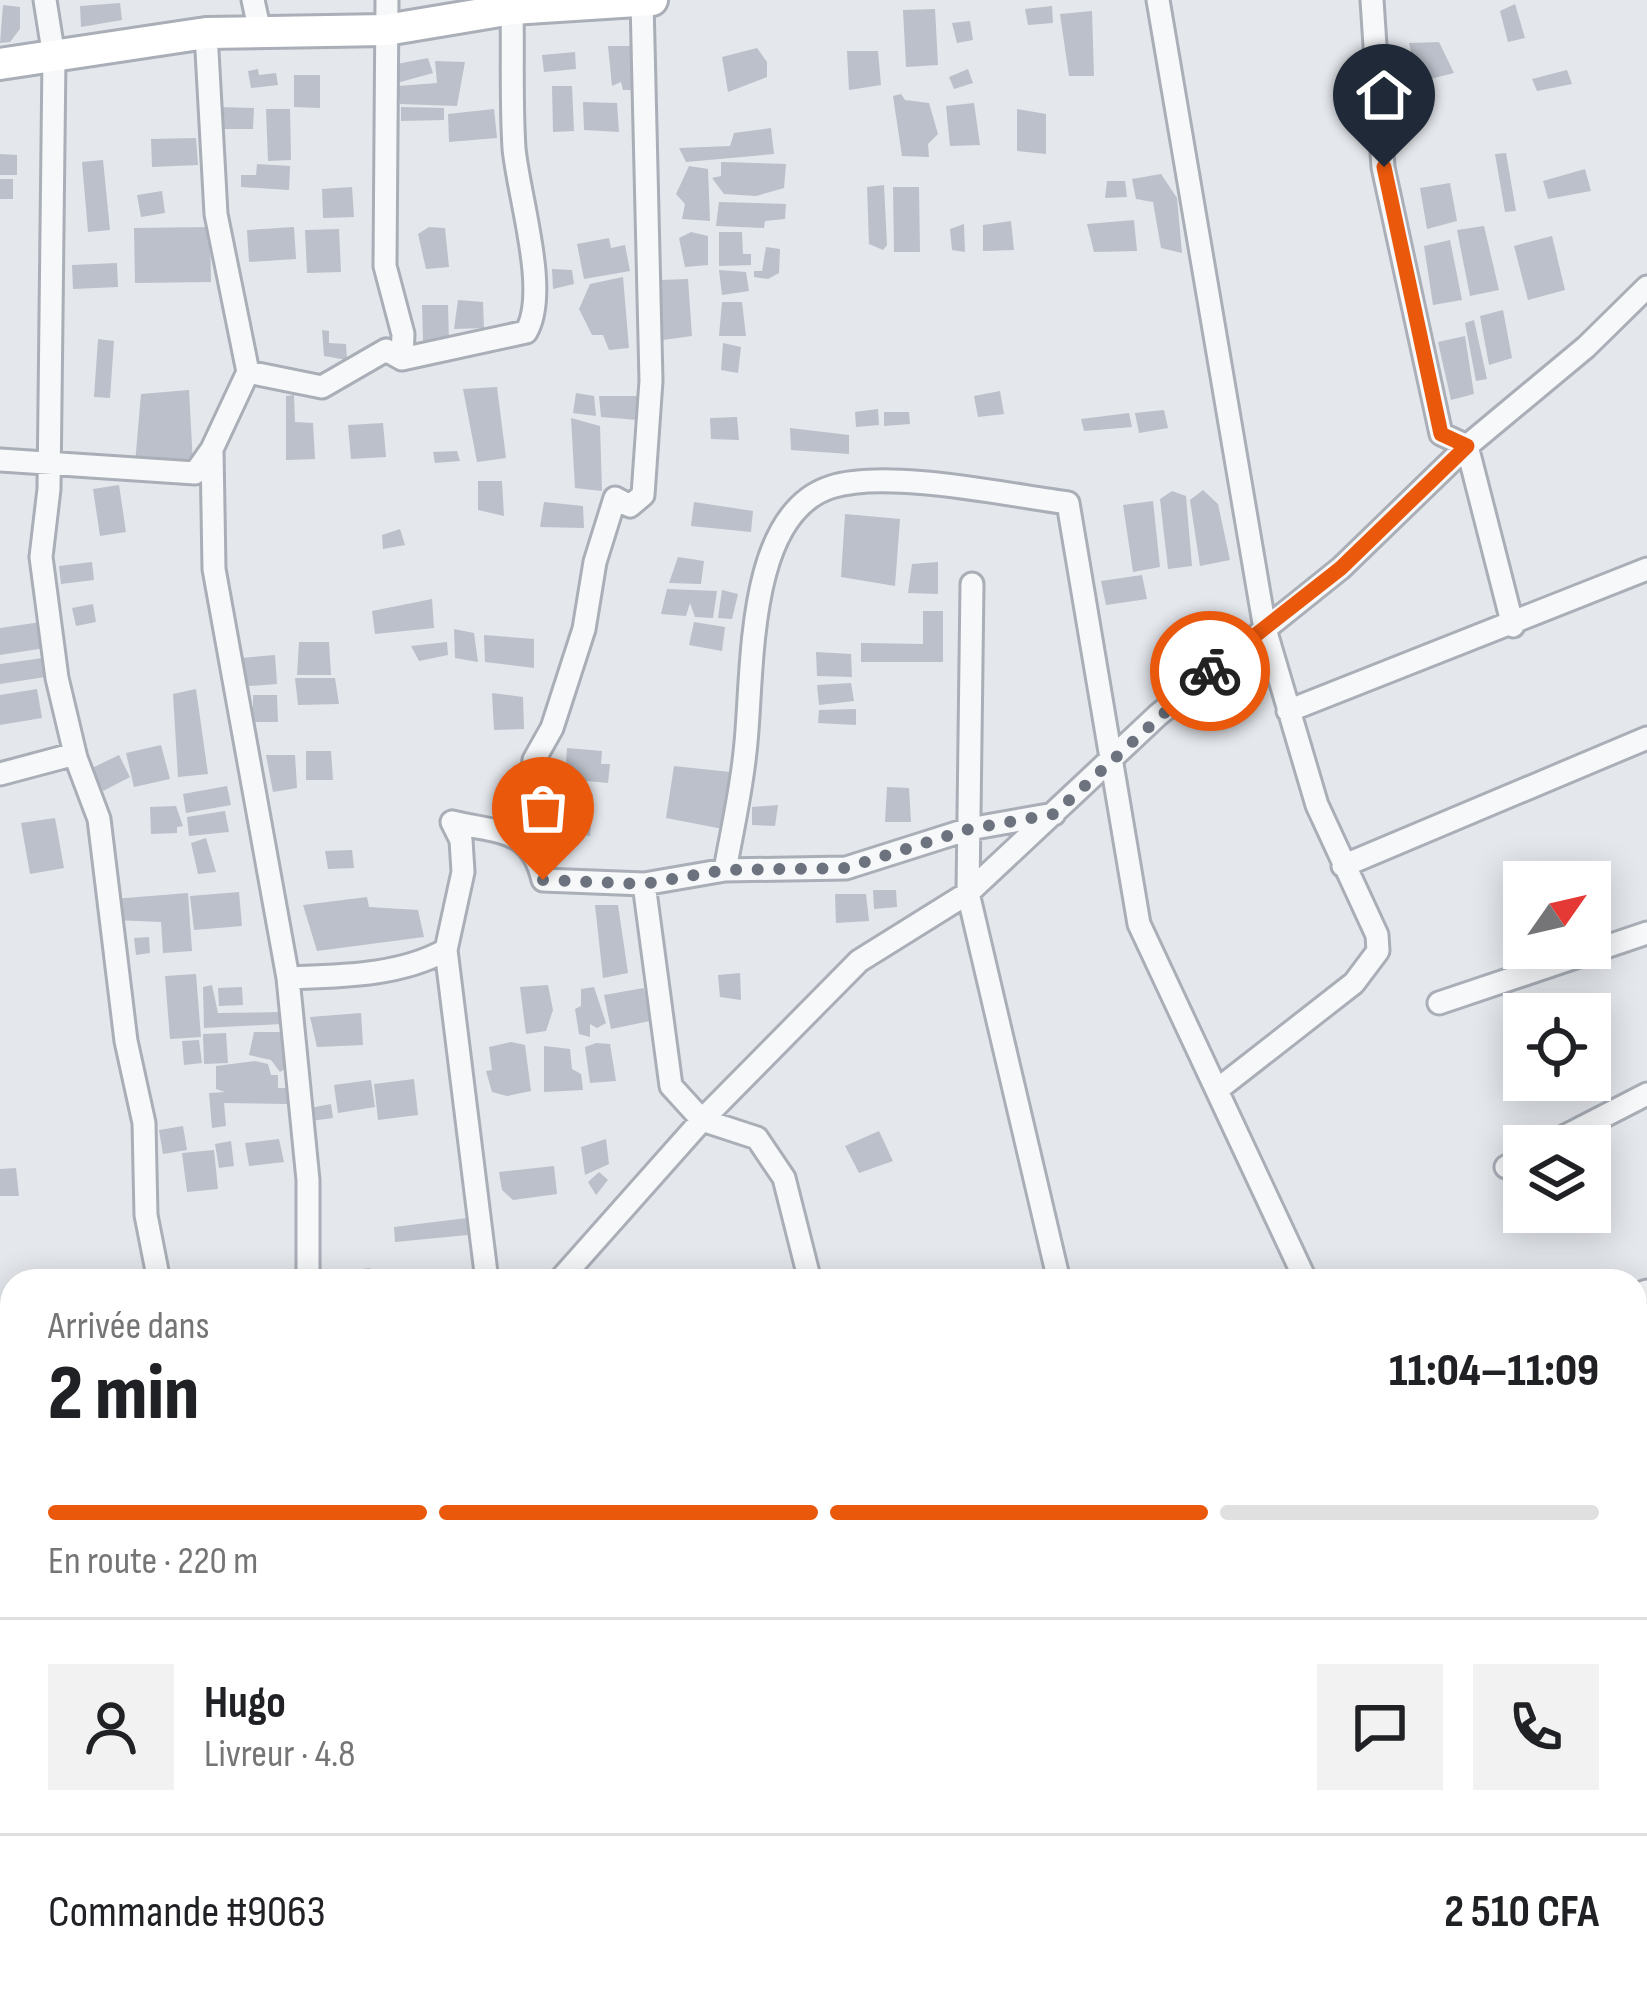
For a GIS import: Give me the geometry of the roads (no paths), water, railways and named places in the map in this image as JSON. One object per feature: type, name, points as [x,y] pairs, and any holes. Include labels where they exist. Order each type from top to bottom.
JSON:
[{"type":"main road","points":[[0,64],[206,33],[260,32],[387,15],[652,0]]},
{"type":"street","points":[[45,0],[54,57],[49,461],[41,557],[57,678],[75,754],[99,819],[126,1041],[144,1123],[146,1215],[157,1269]]},
{"type":"street","points":[[254,0],[260,32]]},
{"type":"street","points":[[1158,0],[1264,629],[1317,806],[1377,935],[1378,951],[1370,968],[1217,1090]]},
{"type":"street","points":[[1372,0],[1384,167],[1441,434],[1467,446]]},
{"type":"street","points":[[524,839],[534,760],[552,728],[584,629],[595,562],[615,498],[630,506],[643,495],[651,382],[642,1]]},
{"type":"street","points":[[248,372],[322,387],[386,350],[402,359],[516,338],[532,321],[532,268],[514,149],[533,5]]},
{"type":"street","points":[[387,15],[385,266],[403,334],[402,359]]},
{"type":"street","points":[[0,460],[195,473],[212,449],[248,372],[216,214],[206,33]]},
{"type":"street","points":[[570,1269],[702,1120],[859,961],[968,893],[1114,754],[1341,568],[1467,446],[1586,347],[1647,287]]},
{"type":"street","points":[[1467,446],[1513,626]]},
{"type":"street","points":[[212,449],[214,569],[288,979],[308,1180],[308,1269]]},
{"type":"street","points":[[724,870],[746,751],[748,659],[767,571],[792,514],[811,495],[835,485],[911,483],[1068,502],[1139,924],[1300,1269]]},
{"type":"street","points":[[1288,711],[1513,626],[1647,569]]},
{"type":"street","points":[[972,584],[968,893],[1056,1269]]},
{"type":"street","points":[[1343,866],[1647,738]]},
{"type":"street","points":[[0,774],[75,754]]},
{"type":"street","points":[[486,1269],[446,950],[463,872],[461,839],[452,822],[524,839],[538,856],[543,880],[644,884],[724,870],[846,868],[969,829],[1054,814]]},
{"type":"street","points":[[644,884],[671,1087],[702,1120],[757,1138],[784,1178],[807,1269]]},
{"type":"street","points":[[1439,1003],[1647,933]]},
{"type":"street","points":[[288,979],[357,975],[426,961],[446,950]]},
{"type":"street","points":[[1587,1125],[1647,1094]]}]
